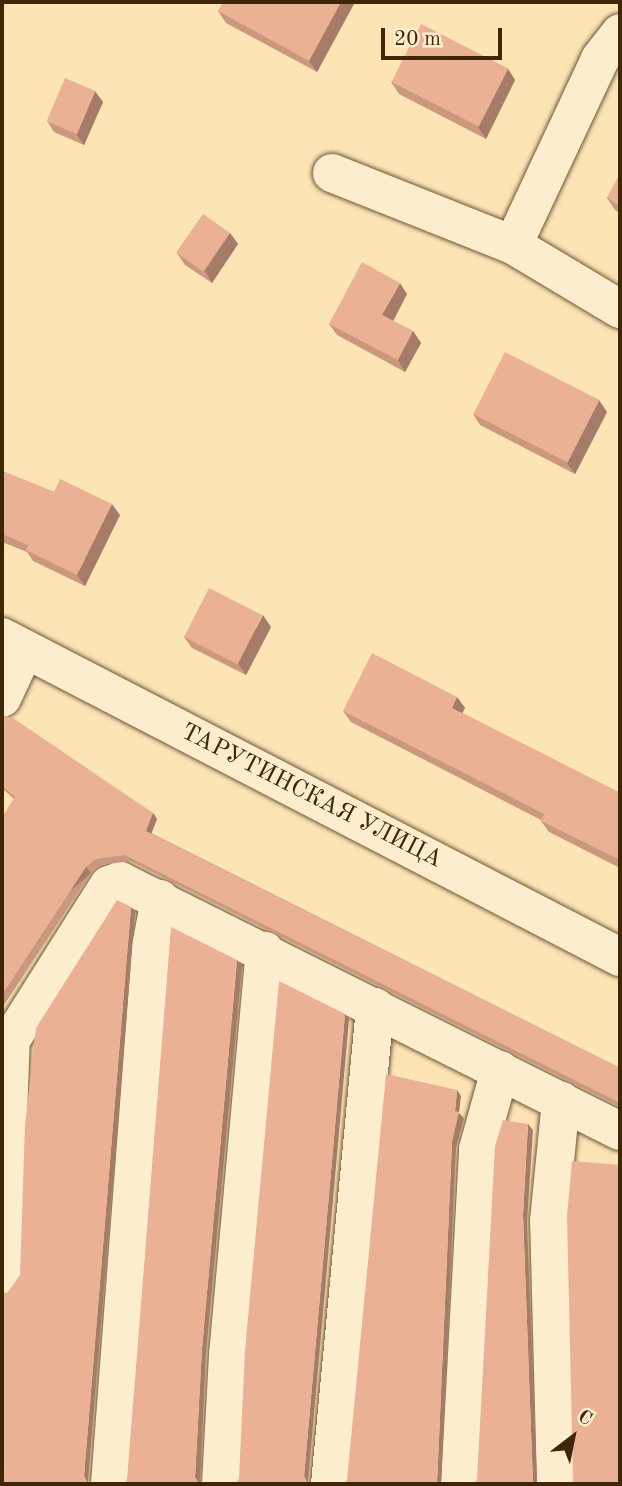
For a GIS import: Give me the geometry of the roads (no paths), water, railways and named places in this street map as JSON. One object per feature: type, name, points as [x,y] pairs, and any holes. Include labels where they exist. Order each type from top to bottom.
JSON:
[{"type":"street","points":[[513,245],[600,59],[620,33]]},
{"type":"street","points":[[332,173],[513,245],[620,309]]},
{"type":"street","points":[[2,698],[14,643]]},
{"type":"street","name":"ТАРУТИНСКАЯ УЛИЦА","points":[[14,643],[620,957]]},
{"type":"street","points":[[2,1280],[6,1046],[109,885],[120,881],[265,951],[620,1131]]},
{"type":"street","points":[[110,1484],[151,947],[160,899]]},
{"type":"street","points":[[221,1484],[228,1355],[265,951]]},
{"type":"street","points":[[330,1484],[375,1007]]},
{"type":"street","points":[[460,1484],[478,1149],[500,1070]]},
{"type":"street","points":[[556,1484],[550,1221],[561,1101]]}]
